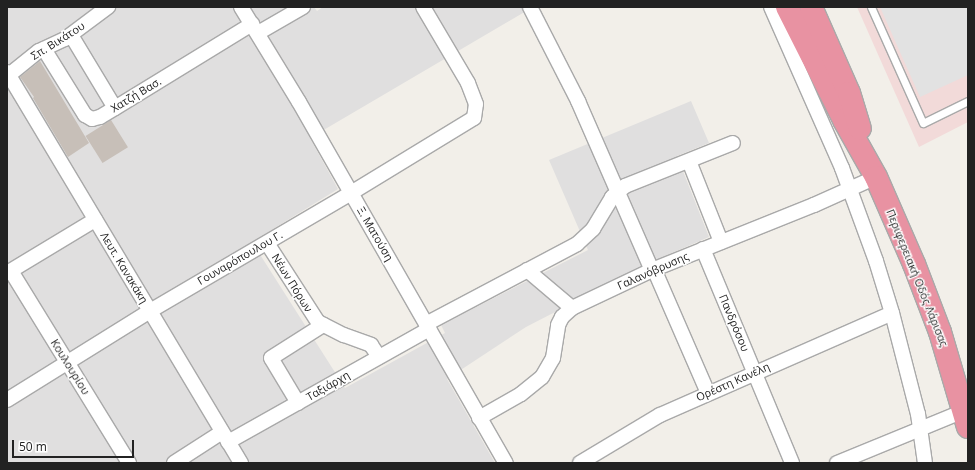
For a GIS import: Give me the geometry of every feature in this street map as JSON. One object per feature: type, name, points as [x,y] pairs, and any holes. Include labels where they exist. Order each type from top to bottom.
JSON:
[{"type":"highway","name":"Περιφερειακή Οδός Λάρισας","points":[[787,7],[844,120],[876,177]]},
{"type":"highway","name":"Περιφερειακή Οδός Λάρισας","points":[[817,9],[825,39],[849,93],[876,177],[928,299],[952,369],[966,419]]},
{"type":"street","name":"Σπ. Βικάτου","points":[[8,74],[44,49],[71,35],[108,7]]},
{"type":"street","name":"Ξ. Ματούση","points":[[241,7],[255,28],[351,193],[506,463]]},
{"type":"street","name":"Χατζή Βασ.","points":[[44,49],[85,115],[89,118],[96,118],[255,28],[303,7]]},
{"type":"street","name":"Γουναρόπουλου Γ.","points":[[7,400],[150,310],[267,243],[474,118],[476,104],[468,83],[423,7]]},
{"type":"street","points":[[771,7],[850,188],[876,261],[892,313],[921,429],[925,463]]},
{"type":"street","points":[[537,9],[708,393]]},
{"type":"street","points":[[71,35],[115,108]]},
{"type":"street","name":"Λευτ. Κανακάκη","points":[[8,74],[241,463]]},
{"type":"street","points":[[618,191],[625,186],[733,143]]},
{"type":"street","points":[[689,160],[721,242]]},
{"type":"street","name":"Γαλανόβρυσης","points":[[479,418],[526,391],[542,377],[553,358],[558,325],[562,318],[572,308],[653,270],[814,205],[876,177]]},
{"type":"street","name":"Ταξιάρχη","points":[[174,463],[298,403],[379,357],[427,326],[566,250],[586,237],[598,222],[612,197],[618,191]]},
{"type":"street","points":[[9,272],[95,220]]},
{"type":"street","name":"Νέων Πόρων","points":[[267,243],[314,318],[323,325],[371,345],[379,357]]},
{"type":"street","name":"Πανδρόσου","points":[[703,249],[792,463]]},
{"type":"street","points":[[527,270],[572,308]]},
{"type":"street","name":"Κουλουρίου","points":[[9,272],[67,362],[126,462]]},
{"type":"street","name":"Ορέστη Κανέλη","points":[[580,463],[660,415],[892,313]]},
{"type":"street","points":[[298,403],[271,358],[323,325]]},
{"type":"street","points":[[837,463],[921,429],[966,419]]},
{"type":"lane","points":[[871,7],[923,123],[968,101]]},
{"type":"shaded area","points":[[7,7],[314,7],[317,11],[323,7],[533,7],[310,138],[338,189],[252,242],[345,388],[445,333],[441,325],[588,250],[549,160],[691,101],[709,143],[677,156],[709,237],[658,259],[526,327],[447,379],[495,463],[7,463]]},
{"type":"shaded area","points":[[857,7],[968,7],[968,122],[919,147]]},
{"type":"shaded area","points":[[880,7],[968,7],[968,75],[920,97]]},
{"type":"building","points":[[40,61],[89,143],[68,157],[33,98],[34,97],[20,77]]},
{"type":"building","points":[[111,120],[128,147],[103,163],[86,136]]}]
